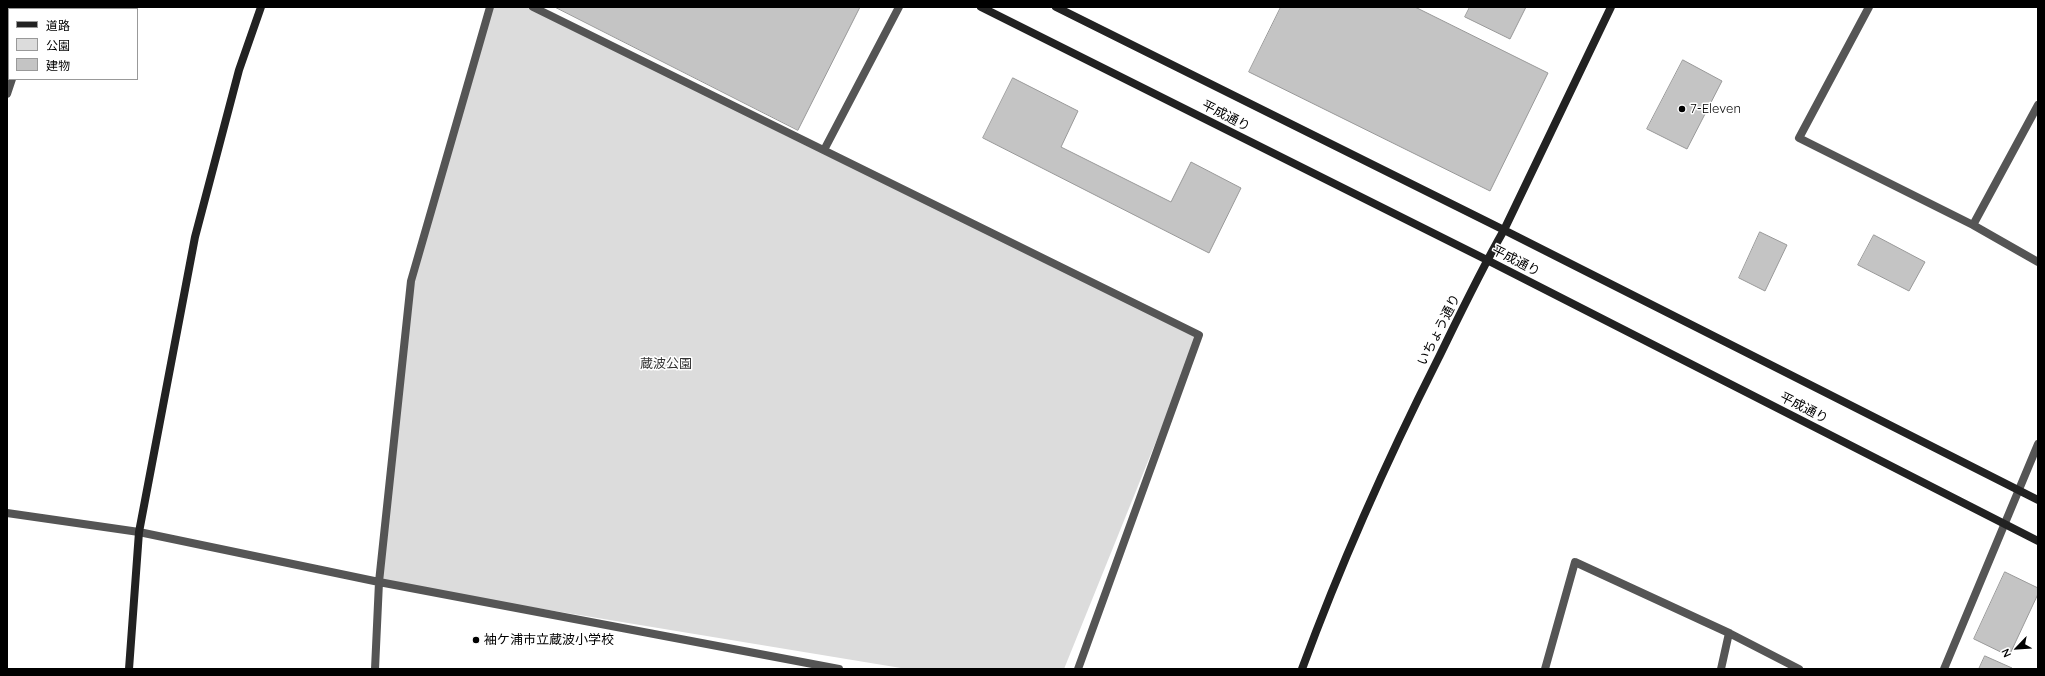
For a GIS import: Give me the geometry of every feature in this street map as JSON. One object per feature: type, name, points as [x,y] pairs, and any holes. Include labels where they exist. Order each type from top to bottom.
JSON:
[{"type":"street","points":[[129,669],[139,532],[195,236],[239,70],[261,7]]},
{"type":"street","points":[[374,669],[379,582],[411,281],[490,7]]},
{"type":"street","points":[[533,7],[1199,335],[1078,669]]},
{"type":"street","points":[[824,150],[899,7]]},
{"type":"street","name":"平成通り","points":[[981,7],[1487,260],[2038,541]]},
{"type":"street","name":"平成通り","points":[[1056,7],[1504,230],[2038,500]]},
{"type":"street","name":"いちょう通り","points":[[1302,669],[1315,633],[1394,446],[1487,260],[1504,230],[1611,7]]},
{"type":"street","points":[[1869,7],[1800,138],[1973,225],[2038,262]]},
{"type":"street","points":[[7,94],[12,80]]},
{"type":"street","points":[[1973,225],[2038,105]]},
{"type":"street","points":[[1944,669],[2006,524],[2038,444]]},
{"type":"street","points":[[7,513],[139,532],[379,582],[839,669]]},
{"type":"street","points":[[1545,669],[1574,562],[1729,633],[1799,669]]},
{"type":"street","points":[[1721,669],[1729,633]]},
{"type":"green space","name":"蔵波公園","points":[[490,7],[533,7],[1199,335],[1064,669],[907,669],[379,582],[411,281]]},
{"type":"building","points":[[555,7],[860,7],[798,130]]},
{"type":"building","points":[[1281,7],[1415,7],[1548,73],[1490,191],[1249,72]]},
{"type":"building","points":[[1470,7],[1526,7],[1510,39],[1465,17]]},
{"type":"building","points":[[1683,60],[1722,81],[1687,149],[1647,129]]},
{"type":"building","points":[[1013,78],[1078,111],[1061,147],[1171,202],[1191,162],[1241,188],[1209,253],[983,138]]},
{"type":"building","points":[[1760,232],[1787,245],[1765,291],[1739,278]]},
{"type":"building","points":[[1874,235],[1925,262],[1909,291],[1858,265]]},
{"type":"building","points":[[2005,572],[2038,588],[2038,594],[2009,656],[1974,639]]},
{"type":"building","points":[[1985,656],[2012,668],[2012,669],[1979,669]]},
{"type":"place","name":"7-Eleven","points":[[1682,109]]},
{"type":"place","name":"袖ケ浦市立蔵波小学校","points":[[476,640]]}]
